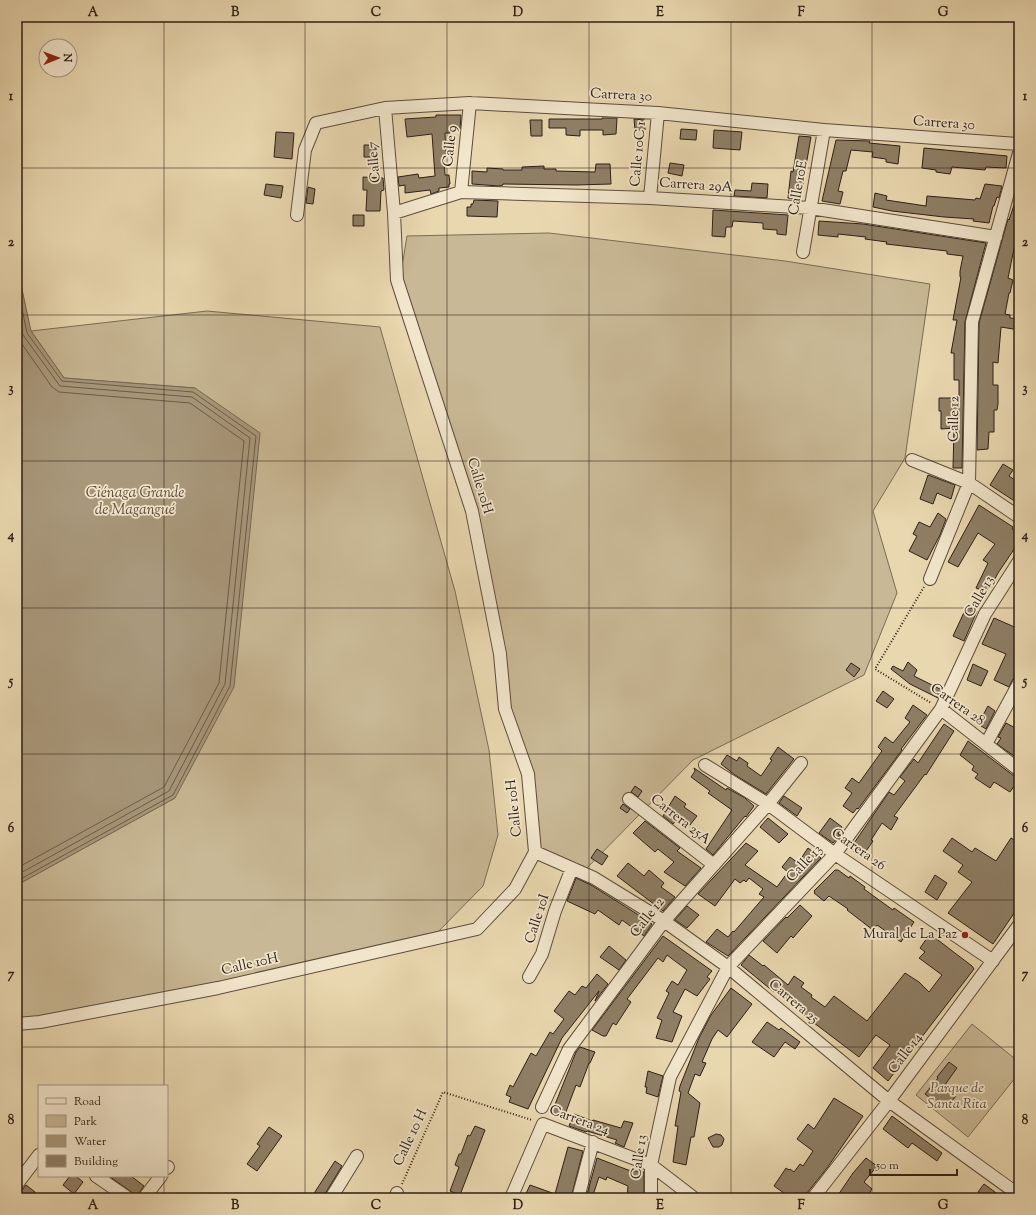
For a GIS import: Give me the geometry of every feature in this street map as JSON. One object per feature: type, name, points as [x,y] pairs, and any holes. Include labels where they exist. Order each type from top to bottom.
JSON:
[{"type":"street","name":"Carrera 30","points":[[297,215],[304,150],[316,123],[385,108],[470,103],[658,113],[824,130],[1019,144]]},
{"type":"street","name":"Calle 9","points":[[461,192],[470,103]]},
{"type":"street","name":"Calle 7","points":[[385,108],[394,213]]},
{"type":"street","name":"Calle 10C 1","points":[[650,198],[658,113]]},
{"type":"street","name":"Calle 10E","points":[[803,252],[824,130]]},
{"type":"street","name":"Calle 12","points":[[930,579],[969,483],[972,322],[1019,153]]},
{"type":"street","name":"Carrera 29A","points":[[394,213],[461,192],[650,198],[810,208],[996,237]]},
{"type":"street","name":"Calle 10H","points":[[17,1024],[40,1022],[218,988],[477,929],[515,889],[535,852],[528,774],[505,709],[500,654],[472,511],[397,280],[394,213]]},
{"type":"street","points":[[912,460],[969,483],[1019,517]]},
{"type":"street","name":"Calle 13","points":[[651,1198],[651,1166],[670,1077],[728,967],[835,854],[941,709],[985,614],[1019,560]]},
{"type":"street","points":[[986,744],[1019,683]]},
{"type":"street","name":"Carrera 28","points":[[941,709],[1019,770]]},
{"type":"street","name":"Calle 12","points":[[542,1107],[569,1049],[664,920],[768,804],[801,763]]},
{"type":"street","name":"Carrera 26","points":[[705,765],[768,804],[835,854],[993,961]]},
{"type":"street","name":"Carrera 25A","points":[[629,799],[714,865]]},
{"type":"street","name":"Carrera 25","points":[[535,852],[594,878],[664,920],[728,967],[889,1101],[1019,1195]]},
{"type":"street","name":"Calle 10I","points":[[529,977],[542,954],[572,868]]},
{"type":"street","name":"Calle 14","points":[[813,1198],[889,1101],[1019,926]]},
{"type":"street","points":[[511,1198],[543,1124]]},
{"type":"street","name":"Carrera 24","points":[[543,1124],[593,1142],[651,1166],[694,1198]]},
{"type":"street","points":[[578,1198],[593,1142]]},
{"type":"street","points":[[331,1198],[357,1156]]},
{"type":"street","points":[[17,1184],[38,1157]]},
{"type":"street","points":[[97,1177],[128,1198]]},
{"type":"street","points":[[144,1198],[160,1177]]},
{"type":"path","name":"Carrera 28","points":[[930,579],[875,669],[941,709]]},
{"type":"path","name":"Carrera 24","points":[[443,1092],[543,1124]]},
{"type":"path","name":"Calle 10 H","points":[[396,1196],[443,1092]]},
{"type":"green space","points":[[549,233],[785,261],[930,284],[905,458],[873,511],[897,593],[864,675],[693,760],[583,872],[538,850],[508,708],[475,509],[400,279],[407,236]]},
{"type":"green space","points":[[207,311],[380,327],[455,591],[489,750],[498,835],[483,886],[436,934],[217,983],[40,1019],[17,1020],[17,885],[175,798],[195,388],[64,378],[31,331]]},
{"type":"green space","points":[[1019,984],[1019,1029],[1016,1007]]},
{"type":"green space","name":"Parque de Santa Rita","points":[[972,1024],[1019,1062],[1019,1073],[968,1137],[916,1095]]},
{"type":"water","name":"Ciénaga Grande de Magangué","points":[[17,266],[31,331],[64,378],[195,388],[260,433],[234,687],[175,798],[17,885]]},
{"type":"building","points":[[436,115],[461,115],[460,129],[450,130],[450,133],[445,133],[445,175],[449,175],[449,187],[439,188],[439,191],[431,194],[430,190],[405,193],[405,185],[399,186],[398,177],[418,174],[419,178],[435,176],[432,134],[407,137],[405,119],[436,117]]},
{"type":"building","points":[[617,118],[616,134],[603,135],[603,130],[580,130],[580,136],[566,135],[566,128],[549,128],[549,119]]},
{"type":"building","points":[[634,119],[645,120],[645,130],[635,130]]},
{"type":"building","points":[[530,120],[542,120],[542,136],[531,136]]},
{"type":"building","points":[[681,129],[697,130],[696,140],[680,139]]},
{"type":"building","points":[[714,130],[742,132],[740,150],[713,148]]},
{"type":"building","points":[[276,132],[294,133],[292,159],[274,157]]},
{"type":"building","points":[[799,136],[811,137],[800,200],[788,198],[791,171],[793,172]]},
{"type":"building","points":[[836,140],[870,141],[869,143],[900,146],[898,164],[886,162],[886,159],[872,157],[873,152],[851,150],[846,171],[843,171],[838,191],[843,192],[840,204],[822,201]]},
{"type":"building","points":[[364,145],[376,145],[376,157],[364,157]]},
{"type":"building","points":[[924,148],[1007,156],[1006,168],[986,167],[985,170],[952,167],[950,174],[936,172],[936,170],[922,168]]},
{"type":"building","points":[[670,163],[684,165],[682,176],[668,173]]},
{"type":"building","points":[[596,164],[610,164],[611,184],[503,184],[499,186],[472,184],[472,171],[487,172],[487,168],[522,170],[522,167],[544,166],[544,169],[556,169],[556,171],[595,172]]},
{"type":"building","points":[[363,177],[383,178],[384,190],[381,191],[380,211],[366,211],[367,190],[363,190]]},
{"type":"building","points":[[752,183],[768,184],[767,198],[734,196],[735,190],[751,191]]},
{"type":"building","points":[[266,184],[283,186],[281,198],[264,195]]},
{"type":"building","points":[[985,184],[1002,186],[999,198],[997,197],[993,206],[989,223],[973,221],[974,219],[892,211],[873,207],[875,193],[887,196],[886,200],[926,206],[927,196],[975,200],[976,198],[980,199]]},
{"type":"building","points":[[308,187],[315,189],[313,204],[306,203]]},
{"type":"building","points":[[1017,196],[1019,196],[1019,240],[1016,249],[1014,249],[1008,278],[1013,280],[1005,314],[1010,315],[1010,318],[1019,319],[1019,330],[1001,327],[998,363],[993,362],[993,385],[998,385],[998,404],[997,410],[994,410],[994,432],[989,432],[988,449],[977,450],[979,323],[1008,219],[1009,220]]},
{"type":"building","points":[[474,200],[498,201],[497,217],[467,216],[467,207],[471,207]]},
{"type":"building","points":[[713,210],[788,215],[786,235],[777,234],[777,230],[763,229],[763,223],[733,221],[732,227],[726,227],[725,237],[712,236]]},
{"type":"building","points":[[353,215],[364,215],[364,226],[353,226]]},
{"type":"building","points":[[819,221],[863,224],[986,243],[965,322],[962,468],[953,468],[954,428],[941,429],[939,398],[959,398],[959,380],[954,380],[954,353],[951,353],[957,320],[953,320],[961,277],[960,271],[963,256],[947,254],[947,251],[886,244],[887,242],[865,239],[866,237],[838,234],[838,237],[818,235]]},
{"type":"building","points":[[1003,464],[1013,470],[1009,476],[1019,483],[1019,504],[990,485]]},
{"type":"building","points":[[928,475],[955,485],[951,499],[937,493],[933,504],[920,499]]},
{"type":"building","points":[[979,505],[1013,527],[1012,529],[1019,533],[1019,542],[986,592],[976,588],[988,563],[983,560],[995,544],[978,533],[958,567],[948,562]]},
{"type":"building","points":[[938,513],[946,519],[940,535],[927,560],[909,551],[917,536],[913,534],[919,522],[930,527]]},
{"type":"building","points":[[967,606],[977,611],[964,641],[953,636]]},
{"type":"building","points":[[994,618],[1019,629],[1019,674],[1013,679],[1009,687],[994,680],[1006,654],[982,644]]},
{"type":"building","points":[[908,662],[917,670],[914,676],[942,690],[938,698],[910,684],[891,669],[893,666],[903,671]]},
{"type":"building","points":[[851,663],[860,669],[854,677],[846,670]]},
{"type":"building","points":[[973,664],[988,671],[981,686],[967,680]]},
{"type":"building","points":[[883,691],[894,699],[887,708],[876,701]]},
{"type":"building","points":[[913,705],[927,715],[858,809],[857,808],[853,813],[843,806],[852,793],[845,788],[852,778],[859,783],[882,751],[878,747],[885,737],[893,743],[910,722],[905,718]]},
{"type":"building","points":[[988,706],[995,711],[986,729],[978,724]]},
{"type":"building","points":[[1006,723],[1019,730],[1019,747],[1014,756],[997,744],[1001,738],[998,737]]},
{"type":"building","points":[[944,724],[954,731],[926,775],[925,774],[894,816],[898,818],[891,830],[882,823],[871,840],[873,841],[862,857],[850,849],[889,792],[894,795],[905,781],[900,777],[914,759],[918,763]]},
{"type":"building","points":[[968,741],[1014,776],[1019,777],[1010,792],[994,782],[990,788],[975,778],[978,774],[972,770],[974,766],[960,755]]},
{"type":"building","points":[[778,747],[794,759],[766,794],[735,775],[721,764],[727,755],[737,761],[739,757],[748,763],[747,766],[761,776],[772,760],[770,759]]},
{"type":"building","points":[[694,768],[726,790],[727,788],[745,798],[754,806],[713,855],[706,849],[732,810],[708,793],[710,791],[691,777],[695,771]]},
{"type":"building","points":[[635,786],[642,791],[638,797],[631,792]]},
{"type":"building","points":[[675,796],[686,804],[684,807],[697,816],[690,825],[678,817],[673,824],[663,816]]},
{"type":"building","points":[[784,796],[802,808],[797,816],[779,803]]},
{"type":"building","points":[[623,804],[630,809],[627,813],[620,808]]},
{"type":"building","points":[[768,818],[788,834],[779,843],[760,827]]},
{"type":"building","points":[[830,818],[842,827],[838,834],[840,835],[833,843],[819,833]]},
{"type":"building","points":[[645,821],[680,848],[677,851],[701,868],[685,886],[664,872],[674,862],[658,849],[655,852],[633,833]]},
{"type":"building","points":[[952,838],[972,852],[975,848],[996,861],[1011,838],[1019,843],[1019,906],[993,944],[948,913],[972,882],[958,872],[963,865],[943,851]]},
{"type":"building","points":[[746,843],[758,851],[745,865],[777,887],[788,872],[782,867],[790,857],[798,863],[808,848],[821,858],[728,956],[706,942],[717,929],[728,937],[733,931],[734,932],[764,897],[759,894],[763,889],[749,878],[746,882],[744,880],[740,883],[735,879],[715,906],[698,894]]},
{"type":"building","points":[[597,849],[608,856],[602,865],[591,858]]},
{"type":"building","points":[[628,863],[644,876],[649,870],[664,883],[661,887],[675,897],[663,911],[617,876]]},
{"type":"building","points":[[835,870],[838,870],[849,878],[850,876],[879,900],[893,910],[894,908],[914,922],[901,942],[877,925],[873,930],[847,910],[848,909],[829,896],[824,901],[814,893],[814,891]]},
{"type":"building","points":[[935,875],[947,883],[937,900],[925,892]]},
{"type":"building","points":[[576,878],[591,885],[652,924],[644,936],[622,920],[619,925],[598,910],[595,914],[567,901]]},
{"type":"building","points":[[800,905],[812,916],[793,938],[791,936],[777,953],[763,941]]},
{"type":"building","points":[[687,906],[699,915],[687,928],[675,920]]},
{"type":"building","points":[[930,934],[974,969],[888,1081],[873,1068],[890,1045],[876,1035],[859,1057],[793,1007],[795,1004],[775,990],[774,992],[741,965],[749,955],[763,966],[764,965],[788,985],[794,976],[804,983],[801,987],[812,995],[811,997],[825,1007],[834,996],[867,1021],[905,973],[919,982],[929,992],[942,975],[919,958],[925,952],[920,948]]},
{"type":"building","points":[[663,936],[712,971],[707,977],[710,979],[697,996],[685,989],[673,1012],[682,1016],[672,1042],[656,1038],[662,1020],[657,1018],[669,993],[666,991],[672,981],[678,985],[687,970],[667,955],[663,962],[658,958],[627,999],[631,1002],[616,1025],[613,1023],[606,1036],[592,1030]]},
{"type":"building","points":[[609,946],[626,960],[619,970],[600,957]]},
{"type":"building","points":[[597,974],[608,984],[595,1001],[599,991],[562,1038],[528,1109],[509,1102],[511,1097],[506,1095],[510,1085],[513,1087],[531,1053],[536,1056],[550,1032],[553,1034],[564,1019],[554,1011],[569,991],[575,995],[582,986],[586,988]]},
{"type":"building","points":[[731,988],[752,1004],[727,1037],[718,1030],[712,1039],[702,1062],[706,1063],[700,1076],[695,1074],[688,1093],[700,1103],[694,1137],[691,1137],[686,1165],[673,1162],[678,1126],[675,1126],[681,1092],[679,1091],[680,1086],[699,1038],[711,1015]]},
{"type":"building","points":[[767,1022],[779,1030],[781,1028],[800,1042],[795,1049],[785,1042],[774,1057],[752,1042]]},
{"type":"building","points":[[580,1047],[595,1052],[580,1087],[576,1085],[564,1117],[552,1112],[576,1052]]},
{"type":"building","points":[[949,1062],[957,1068],[944,1086],[956,1096],[945,1109],[925,1094]]},
{"type":"building","points":[[648,1071],[663,1076],[658,1097],[646,1093],[647,1087],[645,1087]]},
{"type":"building","points":[[834,1098],[863,1116],[827,1168],[807,1193],[806,1198],[791,1198],[774,1186],[786,1168],[794,1172],[800,1164],[803,1166],[813,1151],[797,1139],[808,1124],[814,1129]]},
{"type":"building","points":[[574,1114],[592,1121],[593,1120],[621,1128],[624,1121],[633,1123],[624,1147],[615,1143],[617,1140],[569,1126]]},
{"type":"building","points":[[892,1116],[942,1153],[937,1161],[912,1143],[908,1148],[883,1129]]},
{"type":"building","points":[[475,1126],[485,1130],[460,1195],[450,1191],[459,1167],[455,1165],[468,1135],[470,1136]]},
{"type":"building","points":[[269,1127],[282,1136],[257,1171],[247,1164],[260,1146],[257,1144]]},
{"type":"building","points":[[716,1134],[721,1135],[724,1139],[722,1145],[719,1147],[713,1147],[708,1138]]},
{"type":"building","points":[[568,1147],[583,1151],[571,1198],[524,1198],[530,1185],[555,1194]]},
{"type":"building","points":[[597,1158],[628,1170],[644,1172],[644,1198],[627,1198],[628,1186],[607,1177],[606,1180],[599,1177],[592,1198],[586,1198]]},
{"type":"building","points":[[866,1158],[877,1166],[864,1182],[872,1189],[866,1198],[836,1198],[853,1173]]},
{"type":"building","points":[[335,1161],[342,1166],[324,1198],[311,1198]]},
{"type":"building","points":[[69,1177],[77,1177],[83,1182],[74,1194],[63,1185]]},
{"type":"building","points":[[110,1177],[132,1177],[144,1186],[137,1196]]},
{"type":"building","points":[[984,1184],[1003,1198],[985,1198],[978,1192]]},
{"type":"building","points":[[26,1185],[35,1192],[30,1198],[24,1198],[17,1192],[23,1189]]},
{"type":"place","name":"Mural de La Paz","points":[[965,935]]}]
